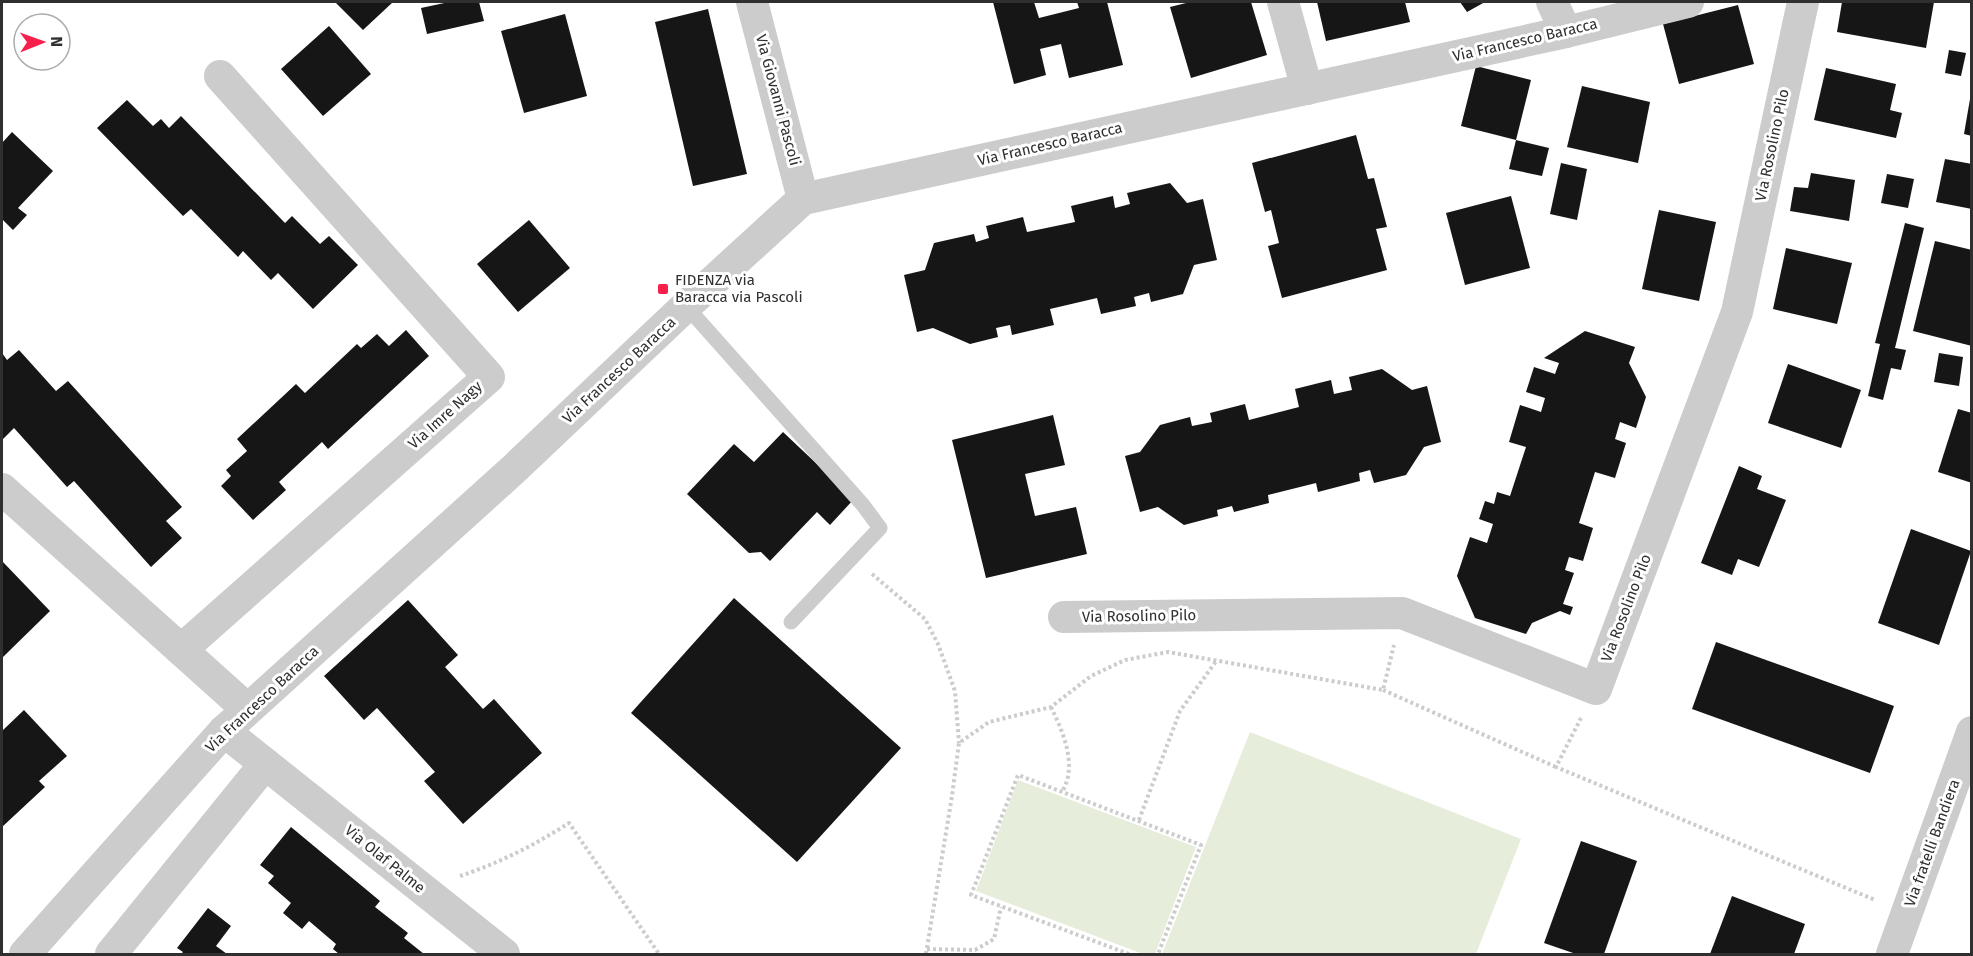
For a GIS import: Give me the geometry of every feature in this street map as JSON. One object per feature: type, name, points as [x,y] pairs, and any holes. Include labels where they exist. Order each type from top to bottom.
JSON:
[{"type":"street","name":"Via Giovanni Pascoli","points":[[752,2],[803,200]]},
{"type":"street","points":[[1283,2],[1307,89]]},
{"type":"street","points":[[1552,2],[1566,32]]},
{"type":"street","name":"Via Rosolino Pilo","points":[[1064,616],[1402,613],[1596,689],[1737,312],[1803,2]]},
{"type":"street","name":"Via Francesco Baracca","points":[[26,954],[224,730],[515,468],[686,306],[803,200],[1566,32],[1675,3]]},
{"type":"street","name":"Via Imre Nagy","points":[[181,650],[489,377],[220,76]]},
{"type":"street","points":[[2,489],[247,710]]},
{"type":"street","name":"Via Olaf Palme","points":[[224,730],[504,954]]},
{"type":"street","name":"Via fratelli Bandiera","points":[[1892,954],[1971,732]]},
{"type":"street","points":[[111,954],[266,764]]},
{"type":"lane","points":[[686,306],[863,505],[880,528],[791,622]]},
{"type":"path","points":[[855,554],[870,572],[925,619],[938,644],[955,691],[959,743],[927,952],[975,950],[994,939],[1001,907]]},
{"type":"path","points":[[1383,690],[1402,613]]},
{"type":"path","points":[[959,743],[989,723],[1051,707],[1091,676],[1125,660],[1168,652],[1217,660],[1383,690],[1556,767],[1906,913]]},
{"type":"path","points":[[1139,820],[1180,711],[1217,660]]},
{"type":"path","points":[[1556,767],[1596,689]]},
{"type":"path","points":[[1051,707],[1065,738],[1069,765],[1065,788],[1062,792]]},
{"type":"path","points":[[1129,954],[970,895],[1017,775],[1201,845],[1158,954]]},
{"type":"path","points":[[454,878],[494,864],[569,823],[659,954]]},
{"type":"green space","points":[[1250,732],[1521,839],[1476,954],[1162,954]]},
{"type":"green space","points":[[1018,780],[1196,847],[1155,954],[1143,954],[976,891]]},
{"type":"building","points":[[335,2],[393,2],[363,30]]},
{"type":"building","points":[[449,2],[479,2],[484,21],[427,34],[421,8]]},
{"type":"building","points":[[993,2],[1034,2],[1039,18],[1079,8],[1077,2],[1107,2],[1123,65],[1069,78],[1061,44],[1040,49],[1046,75],[1014,84]]},
{"type":"building","points":[[1190,2],[1251,2],[1267,55],[1191,78],[1170,7]]},
{"type":"building","points":[[1317,2],[1405,2],[1410,22],[1326,41]]},
{"type":"building","points":[[1460,2],[1485,2],[1467,12]]},
{"type":"building","points":[[1842,2],[1934,2],[1926,48],[1837,32]]},
{"type":"building","points":[[1738,5],[1754,64],[1679,84],[1663,24]]},
{"type":"building","points":[[708,9],[747,174],[693,186],[655,22]]},
{"type":"building","points":[[565,14],[587,96],[524,113],[501,31]]},
{"type":"building","points":[[329,26],[371,74],[323,116],[281,69]]},
{"type":"building","points":[[1949,50],[1966,53],[1961,76],[1945,73]]},
{"type":"building","points":[[1476,66],[1531,80],[1516,140],[1461,126]]},
{"type":"building","points":[[1826,68],[1896,84],[1890,110],[1902,113],[1896,138],[1814,120]]},
{"type":"building","points":[[1582,86],[1650,102],[1638,163],[1567,147]]},
{"type":"building","points":[[1970,99],[1972,99],[1972,136],[1964,134]]},
{"type":"building","points":[[127,100],[153,126],[161,119],[169,128],[181,116],[285,223],[292,216],[320,244],[329,236],[358,265],[313,309],[278,273],[271,280],[243,251],[238,257],[191,209],[183,216],[97,128]]},
{"type":"building","points":[[12,132],[53,171],[18,208],[27,215],[13,230],[2,219],[2,143]]},
{"type":"building","points":[[1356,135],[1368,179],[1374,178],[1387,227],[1376,229],[1387,270],[1282,298],[1268,246],[1279,243],[1271,210],[1265,212],[1252,163]]},
{"type":"building","points":[[1516,140],[1549,148],[1542,176],[1509,169]]},
{"type":"building","points":[[1945,159],[1972,164],[1972,209],[1936,202]]},
{"type":"building","points":[[1561,163],[1587,169],[1577,220],[1550,214]]},
{"type":"building","points":[[1811,173],[1855,180],[1849,221],[1790,211],[1794,187],[1808,188]]},
{"type":"building","points":[[1887,174],[1914,179],[1908,208],[1881,203]]},
{"type":"building","points":[[1170,183],[1187,203],[1203,199],[1217,260],[1194,265],[1183,294],[1151,302],[1149,293],[1134,297],[1136,306],[1101,314],[1097,298],[1050,309],[1054,325],[1012,335],[1010,325],[996,328],[998,337],[970,344],[933,328],[917,332],[904,275],[925,270],[934,243],[974,234],[976,242],[989,238],[986,226],[1023,217],[1027,232],[1075,222],[1071,206],[1113,196],[1115,208],[1130,204],[1127,193]]},
{"type":"building","points":[[1511,196],[1530,268],[1465,285],[1446,213]]},
{"type":"building","points":[[1659,210],[1716,222],[1699,301],[1642,289]]},
{"type":"building","points":[[529,220],[570,268],[518,312],[477,264]]},
{"type":"building","points":[[1905,223],[1924,228],[1895,348],[1906,350],[1901,370],[1891,368],[1883,400],[1868,396],[1880,344],[1875,343]]},
{"type":"building","points":[[1935,241],[1972,250],[1972,346],[1913,331]]},
{"type":"building","points":[[1786,248],[1852,263],[1837,324],[1773,309]]},
{"type":"building","points":[[406,330],[429,356],[328,449],[322,442],[279,482],[286,490],[253,520],[221,486],[231,476],[226,470],[247,451],[237,439],[296,384],[305,393],[357,344],[361,348],[377,334],[389,346]]},
{"type":"building","points":[[1585,331],[1635,347],[1629,363],[1646,397],[1636,428],[1620,422],[1615,439],[1626,443],[1615,478],[1595,472],[1579,523],[1593,528],[1583,561],[1569,557],[1565,570],[1574,573],[1563,604],[1573,607],[1570,615],[1560,611],[1532,623],[1526,634],[1475,618],[1457,576],[1470,537],[1487,543],[1493,524],[1479,519],[1485,501],[1494,504],[1497,492],[1510,496],[1526,447],[1509,442],[1520,405],[1541,412],[1545,398],[1526,392],[1534,367],[1555,374],[1559,363],[1544,358]]},
{"type":"building","points":[[19,350],[56,391],[68,381],[182,507],[166,521],[182,538],[151,567],[74,481],[67,487],[14,428],[2,440],[2,353],[7,360]]},
{"type":"building","points":[[1939,353],[1963,357],[1959,386],[1934,382]]},
{"type":"building","points":[[1788,364],[1861,390],[1841,448],[1768,423]]},
{"type":"building","points":[[1382,369],[1412,390],[1427,386],[1441,442],[1424,447],[1406,475],[1374,483],[1370,470],[1359,473],[1360,481],[1318,492],[1316,483],[1268,495],[1269,503],[1234,512],[1232,506],[1217,510],[1218,516],[1184,525],[1158,507],[1140,512],[1125,456],[1140,452],[1160,425],[1190,417],[1192,426],[1212,422],[1210,413],[1245,404],[1249,420],[1299,407],[1295,389],[1331,380],[1334,394],[1352,390],[1349,377]]},
{"type":"building","points":[[1958,409],[1972,413],[1972,483],[1938,472]]},
{"type":"building","points":[[1053,415],[1065,465],[1025,474],[1035,516],[1076,507],[1087,554],[986,578],[952,440]]},
{"type":"building","points":[[783,432],[854,499],[830,525],[817,512],[770,561],[761,552],[749,553],[687,494],[734,444],[754,462]]},
{"type":"building","points":[[1739,466],[1762,476],[1757,489],[1786,500],[1759,567],[1738,559],[1732,575],[1701,563]]},
{"type":"building","points":[[1911,529],[1971,551],[1939,645],[1878,623]]},
{"type":"building","points":[[2,561],[50,611],[2,658]]},
{"type":"building","points":[[734,598],[901,748],[797,862],[631,713]]},
{"type":"building","points":[[408,600],[458,655],[445,667],[483,709],[494,699],[542,753],[463,824],[424,781],[435,772],[377,708],[364,720],[324,676]]},
{"type":"building","points":[[1716,642],[1894,706],[1870,773],[1692,709]]},
{"type":"building","points":[[24,710],[67,756],[39,781],[45,787],[2,827],[2,731]]},
{"type":"building","points":[[291,827],[380,901],[375,907],[408,933],[404,938],[424,954],[339,954],[333,949],[336,944],[309,921],[302,929],[283,913],[291,903],[268,883],[274,876],[260,865]]},
{"type":"building","points":[[1581,841],[1637,861],[1604,954],[1576,954],[1544,943]]},
{"type":"building","points":[[1732,896],[1805,924],[1794,954],[1710,954]]},
{"type":"building","points":[[208,908],[231,926],[216,946],[227,954],[181,954],[183,952],[177,948]]},
{"type":"place","name":"FIDENZA via Baracca via Pascoli","points":[[663,289]]}]
